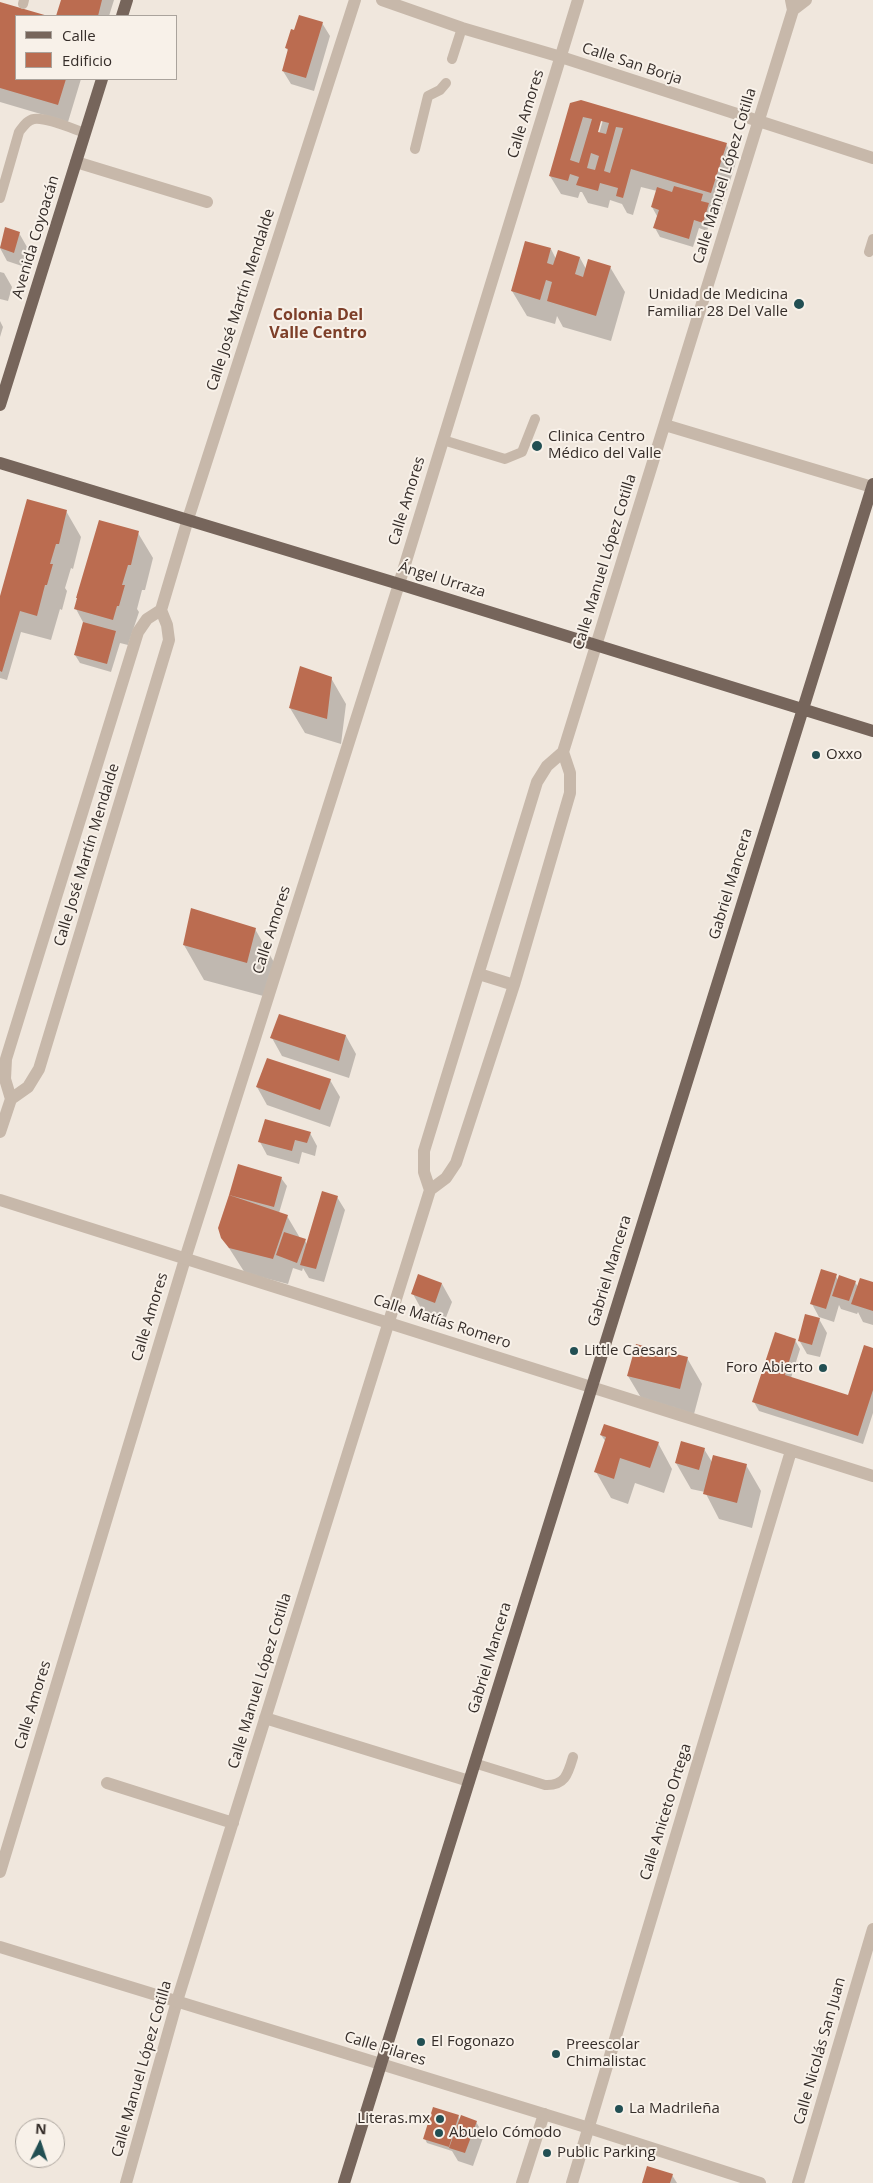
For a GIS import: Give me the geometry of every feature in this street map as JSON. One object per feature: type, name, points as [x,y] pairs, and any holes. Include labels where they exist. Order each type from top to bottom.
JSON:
[{"type":"main road","points":[[122,15],[127,0]]},
{"type":"main road","name":"Avenida Coyoacán","points":[[0,406],[102,80]]},
{"type":"main road","name":"Ángel Urraza","points":[[0,463],[188,519],[873,731]]},
{"type":"main road","name":"Gabriel Mancera","points":[[344,2183],[872,485]]},
{"type":"street","name":"Calle José Martín Mendalde","points":[[161,610],[147,618],[138,632],[6,1059],[5,1079],[11,1099],[28,1087],[39,1070],[169,640],[168,625],[161,610],[188,519],[355,0]]},
{"type":"street","name":"Calle San Borja","points":[[382,0],[462,28],[561,57],[873,158]]},
{"type":"street","name":"Calle Amores","points":[[0,1872],[185,1259],[399,584],[578,0]]},
{"type":"street","name":"Calle Manuel López Cotilla","points":[[126,2183],[177,2001],[430,1190],[424,1172],[424,1151],[537,782],[547,766],[563,752],[759,122],[792,5],[806,0]]},
{"type":"street","points":[[76,162],[207,202]]},
{"type":"street","points":[[665,425],[872,485]]},
{"type":"street","points":[[430,1190],[446,1178],[456,1162],[514,985],[570,792],[570,773],[563,752]]},
{"type":"street","points":[[479,974],[514,985]]},
{"type":"street","points":[[0,1132],[11,1099]]},
{"type":"street","name":"Calle Matías Romero","points":[[0,1200],[873,1476]]},
{"type":"street","name":"Calle Aniceto Ortega","points":[[572,2183],[791,1451]]},
{"type":"street","points":[[265,1718],[469,1781]]},
{"type":"street","points":[[106,1783],[233,1823]]},
{"type":"street","name":"Calle Nicolás San Juan","points":[[798,2183],[873,1929]]},
{"type":"street","name":"Calle Pilares","points":[[0,1946],[589,2128],[760,2183]]},
{"type":"street","points":[[522,2183],[544,2114]]},
{"type":"lane","points":[[452,59],[462,28]]},
{"type":"lane","points":[[415,149],[428,96],[440,90],[446,83]]},
{"type":"lane","points":[[0,198],[19,132],[24,124],[33,119],[43,120],[85,133]]},
{"type":"lane","points":[[869,252],[873,239]]},
{"type":"lane","points":[[443,440],[504,459],[522,452],[535,419]]},
{"type":"lane","points":[[474,1763],[545,1785],[555,1786],[564,1781],[569,1773],[573,1757]]},
{"type":"building","points":[[61,0],[102,0],[98,15],[56,15]]},
{"type":"building","points":[[0,2],[45,15],[15,15],[15,80],[66,80],[58,105],[0,88]]},
{"type":"building","points":[[299,15],[323,22],[306,78],[282,71],[288,49],[285,48],[291,29],[294,30]]},
{"type":"building","points":[[581,100],[727,143],[711,193],[631,169],[623,198],[616,196],[618,188],[600,183],[598,191],[576,185],[579,177],[570,174],[568,181],[549,176],[570,103]],"holes":[[[583,117],[592,119],[579,163],[570,160]],[[601,121],[609,123],[606,134],[598,132]],[[616,127],[623,128],[610,173],[604,171]],[[591,153],[599,156],[595,170],[587,168]]]},
{"type":"building","points":[[674,186],[703,194],[701,201],[709,203],[703,223],[694,220],[689,239],[653,228],[659,210],[651,207],[657,187],[672,192]]},
{"type":"building","points":[[5,227],[20,232],[14,253],[0,248]]},
{"type":"building","points":[[525,241],[551,248],[547,263],[553,265],[558,250],[580,257],[575,274],[583,277],[588,259],[611,266],[596,316],[547,301],[552,282],[546,280],[540,300],[511,291]]},
{"type":"building","points":[[27,499],[67,510],[59,544],[56,544],[50,564],[53,564],[37,616],[20,611],[2,672],[0,671],[0,596]]},
{"type":"building","points":[[99,520],[139,531],[131,565],[128,565],[122,585],[125,585],[113,620],[74,609]]},
{"type":"building","points":[[83,622],[116,631],[107,664],[74,655]]},
{"type":"building","points":[[300,666],[332,677],[327,719],[289,708]]},
{"type":"building","points":[[191,908],[256,928],[247,963],[183,945]]},
{"type":"building","points":[[279,1014],[346,1035],[339,1061],[270,1038]]},
{"type":"building","points":[[267,1058],[331,1079],[320,1110],[256,1087]]},
{"type":"building","points":[[265,1119],[311,1132],[307,1143],[295,1140],[292,1151],[258,1142]]},
{"type":"building","points":[[238,1164],[282,1177],[274,1207],[229,1195]]},
{"type":"building","points":[[322,1191],[338,1196],[316,1269],[300,1265]]},
{"type":"building","points":[[229,1195],[288,1215],[273,1259],[229,1248],[221,1238],[218,1228]]},
{"type":"building","points":[[284,1232],[306,1239],[297,1263],[276,1255]]},
{"type":"building","points":[[821,1269],[837,1274],[826,1309],[810,1304]]},
{"type":"building","points":[[418,1274],[442,1283],[435,1303],[411,1294]]},
{"type":"building","points":[[839,1275],[856,1281],[849,1301],[832,1296]]},
{"type":"building","points":[[860,1278],[873,1282],[873,1311],[851,1304]]},
{"type":"building","points":[[805,1314],[820,1318],[812,1345],[798,1341]]},
{"type":"building","points":[[775,1332],[796,1339],[785,1375],[848,1395],[864,1345],[873,1348],[873,1390],[858,1436],[752,1402]]},
{"type":"building","points":[[636,1344],[688,1357],[680,1389],[627,1376]]},
{"type":"building","points":[[604,1424],[659,1442],[650,1468],[620,1458],[614,1479],[594,1472],[606,1437],[600,1435]]},
{"type":"building","points":[[681,1441],[705,1448],[699,1470],[675,1463]]},
{"type":"building","points":[[713,1455],[747,1464],[737,1503],[703,1494]]},
{"type":"building","name":"Abuelo Cómodo","points":[[433,2107],[459,2115],[449,2147],[423,2139]]},
{"type":"building","points":[[461,2115],[477,2121],[465,2153],[449,2148]]},
{"type":"building","points":[[647,2166],[673,2174],[670,2183],[642,2183]]},
{"type":"place","name":"Unidad de Medicina Familiar 28 Del Valle","points":[[799,304]]},
{"type":"place","name":"Clinica Centro Médico del Valle","points":[[537,446]]},
{"type":"place","name":"Oxxo","points":[[816,755]]},
{"type":"place","name":"Little Caesars","points":[[574,1351]]},
{"type":"place","name":"Foro Abierto","points":[[823,1368]]},
{"type":"place","name":"El Fogonazo","points":[[421,2042]]},
{"type":"place","name":"Preescolar Chimalistac","points":[[556,2054]]},
{"type":"place","name":"La Madrileña","points":[[619,2109]]},
{"type":"place","name":"Literas.mx","points":[[440,2119]]},
{"type":"place","name":"Abuelo Cómodo","points":[[439,2133]]},
{"type":"place","name":"Public Parking","points":[[547,2153]]},
{"type":"district","name":"Colonia Del Valle Centro","points":[[318,324]]}]
